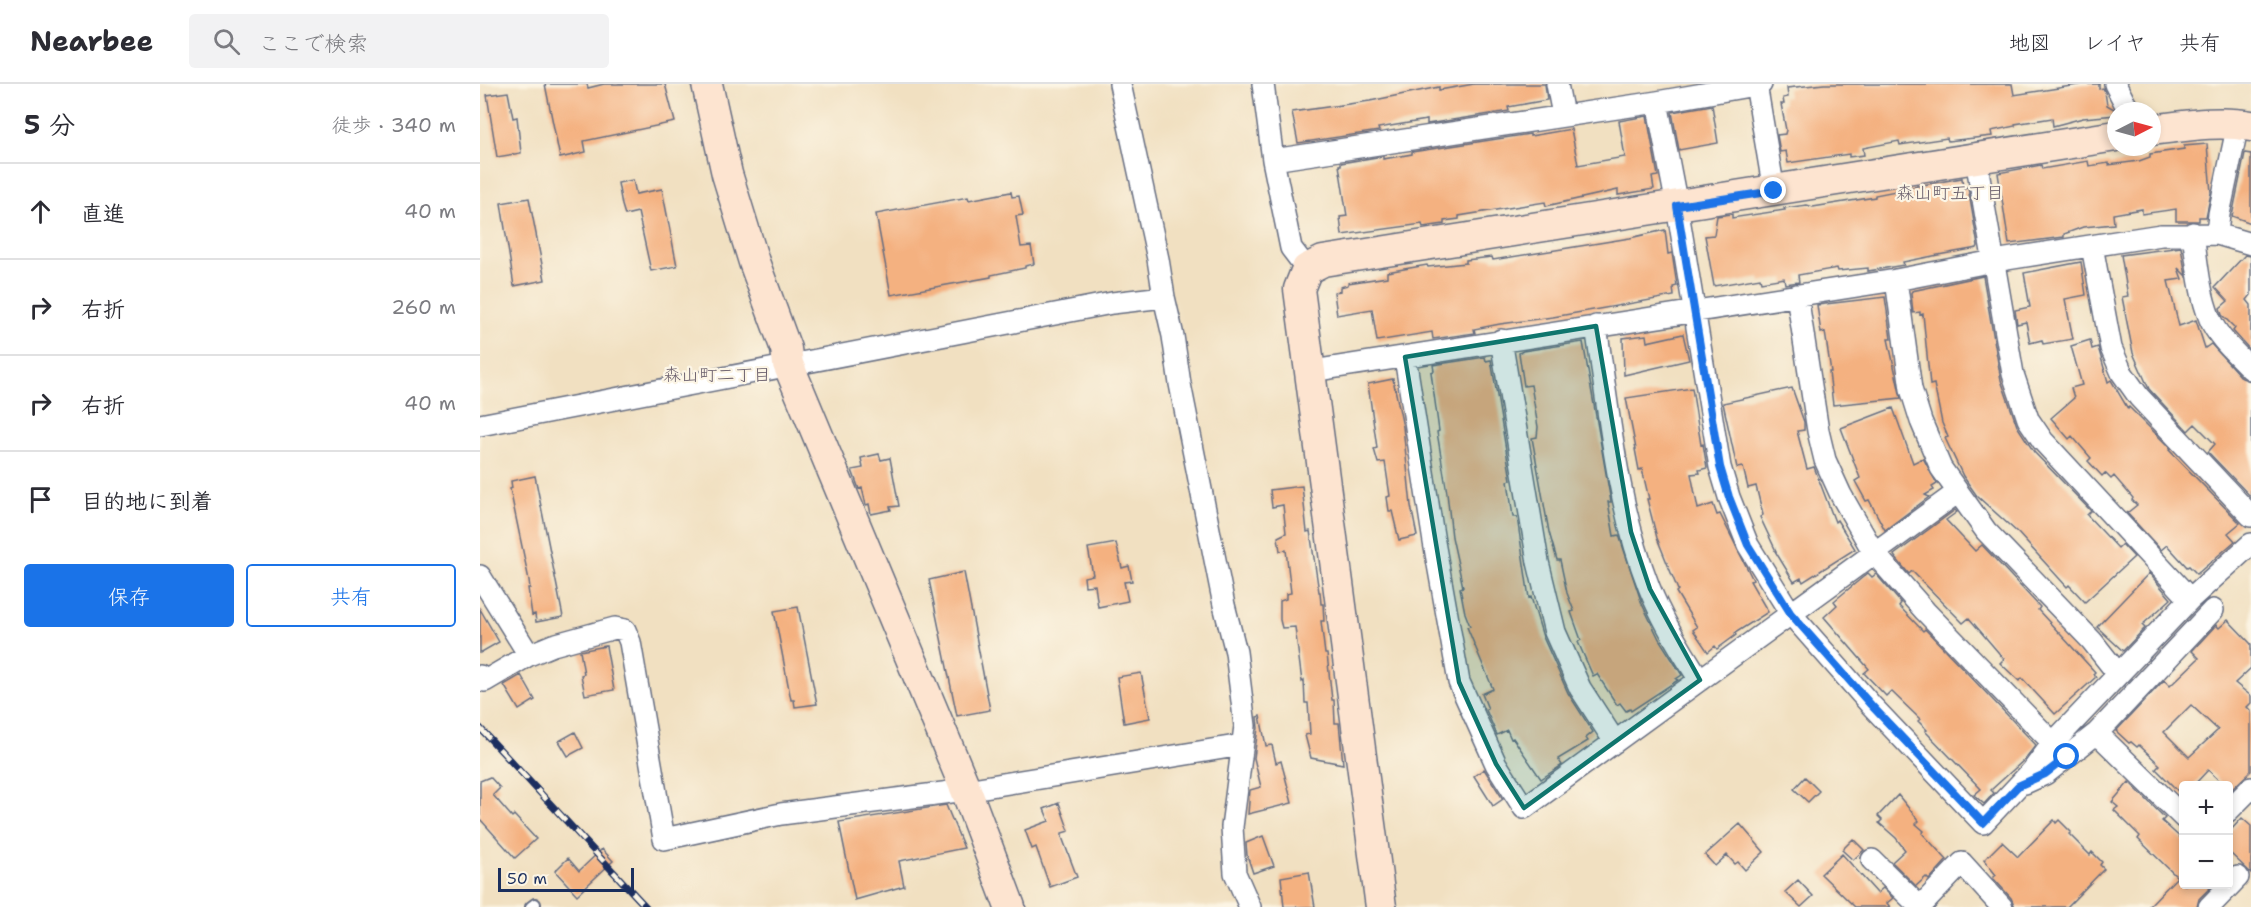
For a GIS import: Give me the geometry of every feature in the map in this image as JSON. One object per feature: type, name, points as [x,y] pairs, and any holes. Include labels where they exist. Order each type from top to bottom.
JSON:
[{"type":"street","points":[[707,84],[727,174],[754,262],[786,349],[788,364],[966,790],[1010,907]]},
{"type":"street","points":[[1120,84],[1158,259],[1180,384],[1224,605],[1236,652],[1245,726],[1232,827],[1235,873],[1250,907]]},
{"type":"street","points":[[1263,84],[1273,160],[1291,248],[1307,269]]},
{"type":"street","points":[[1557,84],[1563,115]]},
{"type":"street","points":[[1273,160],[1656,102],[1758,84],[1774,191]]},
{"type":"street","points":[[2115,84],[2124,102]]},
{"type":"street","points":[[1656,102],[1677,206],[1720,467],[1748,545],[1791,614],[1871,705],[1983,823],[2054,743],[2190,599],[2251,544]]},
{"type":"street","points":[[2161,129],[2204,123],[2244,125],[2219,214],[2217,234]]},
{"type":"street","points":[[1381,907],[1299,289],[1307,269],[1323,261],[2107,137]]},
{"type":"street","points":[[1976,159],[2013,374],[2028,419],[2043,441],[2190,599]]},
{"type":"street","points":[[2193,233],[2199,283],[2211,321],[2223,339],[2251,369]]},
{"type":"street","points":[[1311,371],[1896,280],[1994,261],[2161,234],[2217,234],[2251,244]]},
{"type":"street","points":[[2092,246],[2111,348],[2122,373],[2139,397],[2251,516]]},
{"type":"street","points":[[1896,280],[1911,389],[1921,421],[1941,468],[1986,531],[2092,641],[2118,675]]},
{"type":"street","points":[[1797,295],[1818,431],[1825,460],[1841,495],[1874,553],[1925,610],[2054,743]]},
{"type":"street","points":[[480,425],[1112,303],[1164,297]]},
{"type":"street","points":[[1596,326],[1631,532],[1650,589],[1680,648],[1700,680]]},
{"type":"street","points":[[1501,340],[1538,562],[1555,632],[1580,688],[1614,742]]},
{"type":"street","points":[[1405,357],[1459,682],[1496,764],[1524,808],[1958,492]]},
{"type":"street","points":[[480,576],[529,655]]},
{"type":"street","points":[[2018,786],[2045,774],[2097,733],[2213,610]]},
{"type":"street","points":[[480,676],[485,681],[529,655],[553,645],[615,628],[625,630],[630,642],[664,838],[781,814],[966,790],[1242,745]]},
{"type":"street","points":[[2097,733],[2179,813]]},
{"type":"street","points":[[2233,807],[2251,788]]},
{"type":"street","points":[[1872,860],[1920,907],[1962,863],[2002,907]]},
{"type":"street","points":[[2209,907],[2239,878]]},
{"type":"highlighted area","points":[[1596,326],[1631,532],[1650,589],[1700,680],[1524,808],[1496,764],[1459,682],[1405,357]]},
{"type":"building","points":[[545,84],[587,84],[588,88],[604,84],[665,84],[675,122],[584,141],[586,152],[560,158]]},
{"type":"building","points":[[1474,84],[1545,84],[1547,100],[1508,107],[1509,111],[1427,124],[1427,120],[1378,128],[1379,131],[1298,143],[1292,112],[1370,101],[1439,87],[1439,90]]},
{"type":"building","points":[[1824,84],[2012,84],[2014,95],[2084,84],[2099,84],[2099,89],[2103,88],[2105,92],[2107,116],[2083,118],[2053,126],[2052,118],[2015,124],[2015,126],[1991,131],[1992,136],[1948,141],[1947,138],[1900,145],[1899,141],[1863,148],[1864,155],[1849,157],[1849,154],[1788,163],[1786,151],[1780,152],[1777,135],[1785,134],[1786,130],[1781,104],[1784,104],[1783,98],[1788,97],[1787,88]]},
{"type":"building","points":[[508,92],[513,118],[517,117],[521,153],[497,157],[487,95]]},
{"type":"building","points":[[1712,105],[1718,143],[1679,150],[1672,112]]},
{"type":"building","points":[[1647,116],[1658,176],[1652,177],[1654,189],[1618,195],[1618,190],[1546,206],[1545,202],[1459,216],[1459,219],[1444,221],[1444,224],[1423,227],[1422,224],[1342,235],[1340,217],[1347,216],[1339,165],[1341,163],[1383,156],[1383,159],[1412,154],[1412,152],[1571,129],[1578,165],[1625,157],[1619,121]]},
{"type":"building","points":[[2207,144],[2211,193],[2206,217],[2199,217],[2199,221],[2176,221],[2176,209],[2142,214],[2142,209],[2113,214],[2114,224],[2083,227],[2064,234],[2064,237],[2009,244],[1998,173],[2041,165],[2042,169],[2088,161],[2089,166],[2139,161],[2150,156],[2161,156],[2161,152],[2184,149],[2184,146]]},
{"type":"building","points":[[2245,153],[2251,154],[2251,223],[2232,216]]},
{"type":"building","points":[[1962,178],[1963,188],[1968,187],[1977,248],[1868,271],[1868,268],[1838,271],[1837,268],[1798,275],[1799,282],[1785,284],[1784,278],[1761,282],[1760,278],[1714,286],[1705,236],[1714,235],[1717,216],[1732,214],[1732,218],[1785,210],[1784,208],[1807,205],[1813,207],[1875,197],[1875,195],[1901,189]]},
{"type":"building","points":[[633,180],[636,194],[662,189],[677,266],[651,271],[638,212],[625,215],[622,205],[618,183]]},
{"type":"building","points":[[1011,192],[1012,197],[1019,196],[1023,215],[1016,216],[1021,247],[1031,246],[1034,264],[991,275],[991,277],[891,295],[876,214],[968,197],[969,200]]},
{"type":"building","points":[[529,198],[545,280],[514,286],[501,203]]},
{"type":"building","points":[[1665,230],[1668,254],[1672,253],[1677,286],[1673,287],[1674,296],[1500,324],[1474,329],[1475,333],[1433,339],[1432,332],[1377,341],[1372,309],[1337,315],[1334,292],[1340,291],[1340,287],[1348,283],[1387,277],[1387,272],[1427,265],[1428,267],[1466,263],[1466,260],[1492,257],[1493,260],[1630,238]]},
{"type":"building","points":[[2181,247],[2186,276],[2178,268],[2182,279],[2168,281],[2179,326],[2196,320],[2205,348],[2211,344],[2242,378],[2251,381],[2251,497],[2208,452],[2215,444],[2195,424],[2188,431],[2149,389],[2133,353],[2122,297],[2128,296],[2121,255]]},
{"type":"building","points":[[2245,255],[2251,256],[2251,295],[2247,300],[2251,305],[2251,351],[2233,331],[2235,328],[2222,315],[2220,308],[2228,301],[2215,287]]},
{"type":"building","points":[[2081,262],[2086,295],[2065,299],[2073,339],[2043,344],[2042,340],[2030,343],[2026,322],[2017,324],[2015,310],[2030,307],[2024,273]]},
{"type":"building","points":[[1983,276],[2001,380],[2017,426],[2034,452],[2091,511],[2087,515],[2118,548],[2122,544],[2134,557],[2085,602],[2069,585],[2067,587],[2018,533],[1977,496],[1963,476],[1945,438],[1948,437],[1942,423],[1934,384],[1930,385],[1923,314],[1913,313],[1911,293]]},
{"type":"building","points":[[1885,297],[1891,339],[1888,339],[1901,398],[1833,405],[1825,332],[1821,333],[1817,305]]},
{"type":"building","points":[[1683,334],[1689,360],[1624,375],[1623,338],[1646,335],[1647,342]]},
{"type":"building","points":[[2090,340],[2092,349],[2098,347],[2108,382],[2111,380],[2128,409],[2129,407],[2170,448],[2169,450],[2240,523],[2228,533],[2235,541],[2197,574],[2189,566],[2187,567],[2167,545],[2161,550],[2127,513],[2137,505],[2132,500],[2133,498],[2114,476],[2111,479],[2105,473],[2102,476],[2088,461],[2091,458],[2072,436],[2069,439],[2051,418],[2074,398],[2071,388],[2082,385],[2071,346]]},
{"type":"building","points":[[1583,342],[1611,502],[1608,502],[1614,536],[1619,535],[1642,604],[1659,639],[1682,675],[1631,711],[1630,709],[1626,711],[1620,703],[1617,705],[1597,674],[1593,676],[1578,642],[1581,640],[1571,612],[1574,611],[1567,593],[1560,560],[1557,560],[1549,532],[1532,438],[1537,437],[1538,427],[1531,385],[1524,386],[1519,353]]},
{"type":"building","points":[[1485,357],[1486,361],[1491,360],[1511,480],[1508,481],[1513,517],[1517,517],[1529,598],[1531,597],[1543,637],[1568,693],[1593,732],[1586,738],[1588,741],[1558,759],[1562,765],[1541,779],[1513,738],[1511,739],[1507,730],[1497,735],[1486,710],[1488,709],[1482,694],[1493,689],[1467,627],[1470,626],[1460,588],[1463,587],[1452,537],[1437,432],[1439,431],[1431,372],[1434,371],[1433,365]]},
{"type":"building","points":[[1393,379],[1403,427],[1411,506],[1417,536],[1399,540],[1392,511],[1389,511],[1387,497],[1390,496],[1385,462],[1378,463],[1374,449],[1377,448],[1368,384]]},
{"type":"building","points":[[1692,388],[1707,468],[1699,470],[1700,473],[1691,474],[1698,509],[1713,504],[1717,515],[1720,514],[1753,580],[1750,581],[1768,612],[1735,633],[1736,635],[1717,649],[1715,646],[1708,652],[1693,630],[1697,627],[1676,592],[1678,590],[1657,538],[1642,469],[1639,470],[1626,398]]},
{"type":"building","points":[[1792,388],[1804,422],[1804,430],[1797,431],[1807,469],[1814,467],[1835,522],[1837,520],[1855,549],[1803,582],[1801,578],[1794,582],[1775,551],[1760,517],[1763,515],[1756,486],[1748,488],[1743,467],[1737,468],[1723,403]]},
{"type":"building","points":[[1893,408],[1913,463],[1923,458],[1937,484],[1932,487],[1934,490],[1925,495],[1929,497],[1885,530],[1869,500],[1866,501],[1855,481],[1860,478],[1841,428]]},
{"type":"building","points":[[879,454],[881,460],[890,458],[899,506],[871,514],[869,504],[866,505],[862,488],[859,489],[852,470],[863,468],[861,458]]},
{"type":"building","points":[[535,476],[563,617],[536,622],[535,614],[532,615],[529,580],[510,489],[512,488],[511,481]]},
{"type":"building","points":[[1302,486],[1307,532],[1310,531],[1321,604],[1323,604],[1324,621],[1321,621],[1325,654],[1327,654],[1332,700],[1334,700],[1335,723],[1339,723],[1343,764],[1311,758],[1305,735],[1310,734],[1308,703],[1305,703],[1304,680],[1302,682],[1295,627],[1282,628],[1280,620],[1280,601],[1286,599],[1286,594],[1291,593],[1286,550],[1280,551],[1278,537],[1286,533],[1283,505],[1272,507],[1270,490]]},
{"type":"building","points":[[1955,510],[1957,512],[1946,520],[1975,551],[1982,545],[2040,607],[2038,610],[2095,672],[2093,674],[2096,677],[2055,714],[2022,678],[2019,681],[2000,663],[2004,659],[1969,618],[1963,623],[1912,571],[1909,574],[1894,555]]},
{"type":"building","points":[[1116,543],[1122,568],[1129,566],[1132,581],[1124,582],[1128,601],[1098,607],[1095,585],[1085,586],[1084,577],[1093,575],[1088,548]]},
{"type":"building","points":[[964,572],[990,710],[957,716],[929,580]]},
{"type":"building","points":[[1868,573],[1872,577],[1876,574],[1901,603],[1899,606],[1923,631],[1925,629],[2036,745],[2024,760],[1991,790],[1994,793],[1984,804],[1974,795],[1981,789],[1925,731],[1927,730],[1918,721],[1920,719],[1891,691],[1886,696],[1864,673],[1869,669],[1824,617],[1837,605],[1834,601]]},
{"type":"building","points":[[2149,573],[2171,599],[2142,625],[2145,628],[2123,651],[2097,627]]},
{"type":"building","points":[[798,607],[817,704],[795,707],[794,700],[791,700],[774,611]]},
{"type":"building","points":[[480,609],[499,642],[480,653]]},
{"type":"building","points":[[2228,620],[2251,644],[2251,668],[2235,683],[2251,696],[2251,703],[2247,707],[2251,711],[2251,771],[2233,788],[2233,781],[2220,781],[2208,770],[2198,781],[2179,781],[2179,792],[2156,769],[2160,765],[2139,745],[2137,747],[2129,743],[2116,731],[2164,680],[2170,686],[2199,658],[2192,651],[2216,625],[2219,628]],"holes":[[[2191,705],[2218,730],[2189,757],[2164,732]]]},
{"type":"building","points":[[606,646],[614,690],[585,695],[580,651]]},
{"type":"building","points":[[1141,673],[1150,718],[1124,723],[1117,677]]},
{"type":"building","points":[[521,675],[535,700],[519,710],[504,685]]},
{"type":"building","points":[[1260,716],[1266,746],[1272,745],[1276,763],[1281,761],[1292,803],[1248,814],[1250,790],[1261,787],[1254,758],[1258,728],[1257,717]]},
{"type":"building","points":[[575,732],[583,748],[568,756],[559,741]]},
{"type":"building","points":[[1484,769],[1503,799],[1493,806],[1474,776]]},
{"type":"building","points":[[490,777],[500,788],[493,795],[536,839],[515,858],[480,819],[480,781]]},
{"type":"building","points":[[1805,777],[1819,791],[1808,802],[1794,789]]},
{"type":"building","points":[[2129,782],[2165,818],[2162,821],[2179,836],[2179,889],[2209,889],[2199,899],[2197,907],[2148,907],[2177,877],[2138,839],[2140,836],[2114,810],[2118,807],[2112,802]]},
{"type":"building","points":[[1898,795],[1919,821],[1916,824],[1924,831],[1922,833],[1947,860],[1929,880],[1926,877],[1916,886],[1892,862],[1905,850],[1896,838],[1879,823],[1882,820],[1878,816]]},
{"type":"building","points":[[1059,803],[1069,831],[1062,833],[1062,837],[1077,877],[1050,887],[1036,847],[1032,849],[1025,830],[1049,821],[1044,809]]},
{"type":"building","points":[[946,805],[964,848],[899,861],[904,886],[855,900],[839,822]]},
{"type":"building","points":[[2242,818],[2251,826],[2251,873],[2233,856],[2233,828]]},
{"type":"building","points":[[2054,820],[2056,823],[2059,820],[2090,855],[2092,852],[2102,862],[2100,865],[2104,869],[2067,907],[2015,907],[2011,898],[1993,878],[1996,875],[1984,860],[2002,842],[2018,857]]},
{"type":"building","points":[[1740,824],[1764,852],[1745,870],[1727,855],[1715,866],[1705,855]]},
{"type":"building","points":[[1263,836],[1274,866],[1253,873],[1246,843]]},
{"type":"building","points":[[1853,839],[1864,850],[1853,860],[1842,850]]},
{"type":"building","points":[[602,849],[613,861],[577,895],[555,871],[568,858],[579,871]]},
{"type":"building","points":[[1842,854],[1877,893],[1883,888],[1893,898],[1887,903],[1890,907],[1855,907],[1821,874]]},
{"type":"building","points":[[1309,872],[1315,907],[1284,907],[1281,877]]},
{"type":"building","points":[[1798,880],[1813,896],[1801,907],[1785,892]]},
{"type":"railway","points":[[480,728],[646,907]]},
{"type":"district","name":"森山町五丁目","points":[[1950,193]]},
{"type":"district","name":"森山町二丁目","points":[[717,375]]},
{"type":"route","points":[[1774,191],[1677,206],[1720,467],[1748,545],[1791,614],[1871,705],[1983,823],[2018,786],[2045,774],[2067,757]]}]
